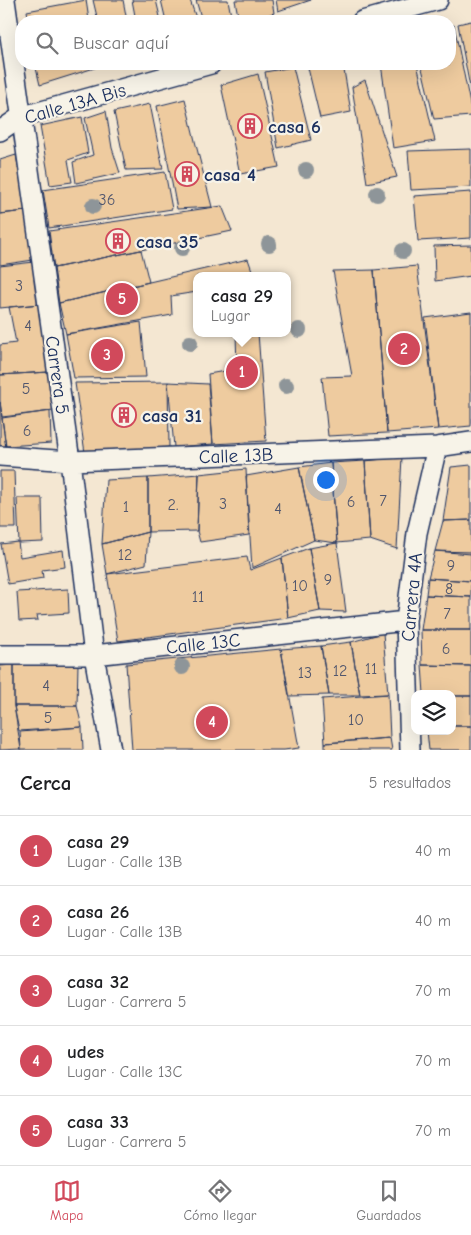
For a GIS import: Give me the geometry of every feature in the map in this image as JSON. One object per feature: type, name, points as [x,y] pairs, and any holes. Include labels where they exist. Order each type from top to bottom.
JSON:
[{"type":"street","name":"Carrera 5","points":[[5,0],[70,461],[94,655],[111,750]]},
{"type":"street","points":[[384,15],[438,0]]},
{"type":"street","name":"Calle 13A Bis","points":[[0,131],[20,117],[189,70]]},
{"type":"street","name":"Calle 13B","points":[[0,456],[70,461],[437,447],[471,442]]},
{"type":"street","name":"Carrera 4A","points":[[410,750],[406,621],[417,533],[437,447]]},
{"type":"street","name":"Calle 13C","points":[[0,655],[94,655],[406,621]]},
{"type":"building","points":[[86,0],[88,15],[28,15],[27,11]]},
{"type":"building","points":[[93,0],[123,0],[126,15],[97,15]]},
{"type":"building","points":[[132,0],[156,0],[160,15],[135,15]]},
{"type":"building","points":[[161,0],[190,0],[195,15],[165,15]]},
{"type":"building","points":[[196,0],[228,0],[231,15],[200,15]]},
{"type":"building","points":[[235,0],[272,0],[274,13],[267,15],[238,15]]},
{"type":"building","points":[[276,0],[311,0],[278,11]]},
{"type":"building","points":[[471,21],[471,93],[458,24]]},
{"type":"building","points":[[456,35],[471,116],[434,119],[422,70],[456,70]]},
{"type":"building","points":[[36,70],[88,70],[40,85]]},
{"type":"building","points":[[294,70],[311,140],[278,148],[265,72]]},
{"type":"building","points":[[308,70],[344,70],[351,112],[320,118]]},
{"type":"building","points":[[382,70],[418,70],[435,141],[393,148]]},
{"type":"building","name":"casa 6","points":[[258,74],[279,167],[240,174],[221,85]]},
{"type":"building","points":[[365,80],[397,177],[367,183],[352,87]]},
{"type":"building","name":"casa 4","points":[[185,99],[212,207],[177,209],[157,106]]},
{"type":"building","points":[[150,104],[163,169],[126,170],[114,112]]},
{"type":"building","points":[[106,111],[112,148],[120,173],[76,183],[73,162],[93,155],[85,118]]},
{"type":"building","points":[[82,117],[88,153],[68,160],[72,182],[50,185],[40,126]]},
{"type":"building","points":[[471,149],[471,187],[411,190],[408,151]]},
{"type":"building","points":[[16,155],[26,211],[0,214],[0,160]]},
{"type":"building","points":[[165,172],[172,209],[49,228],[43,190]]},
{"type":"building","points":[[471,192],[471,238],[418,241],[414,196]]},
{"type":"building","name":"casa 35","points":[[222,206],[232,231],[54,268],[49,231]]},
{"type":"building","points":[[26,211],[33,260],[0,265],[0,214]]},
{"type":"building","points":[[471,245],[471,276],[435,281],[434,246]]},
{"type":"building","points":[[141,250],[149,282],[59,303],[54,268]]},
{"type":"building","points":[[248,259],[253,272],[193,272],[193,293],[171,296],[172,315],[66,334],[59,303]]},
{"type":"building","points":[[34,262],[40,304],[0,308],[0,266]]},
{"type":"building","points":[[417,266],[438,429],[387,433],[374,270]]},
{"type":"building","points":[[374,270],[387,433],[328,436],[322,377],[352,376],[333,271]]},
{"type":"building","points":[[40,304],[49,372],[0,375],[0,345],[16,343],[9,307]]},
{"type":"building","points":[[471,312],[471,426],[438,429],[425,318]]},
{"type":"building","points":[[141,322],[146,377],[74,378],[66,334]]},
{"type":"building","points":[[236,337],[258,337],[266,441],[213,444],[208,374],[237,369]]},
{"type":"building","points":[[49,372],[53,411],[2,417],[0,375]]},
{"type":"building","points":[[168,382],[208,384],[213,444],[174,447]]},
{"type":"building","name":"casa 31","points":[[168,382],[169,447],[85,453],[75,383]]},
{"type":"building","points":[[0,402],[2,418],[6,449],[0,449]]},
{"type":"building","points":[[50,411],[51,443],[6,446],[2,418]]},
{"type":"building","points":[[402,457],[397,549],[370,540],[365,461]]},
{"type":"building","points":[[365,461],[370,540],[337,543],[331,463]]},
{"type":"building","points":[[331,463],[337,543],[314,540],[299,467]]},
{"type":"building","points":[[471,465],[471,520],[443,521],[451,467]]},
{"type":"building","points":[[299,467],[314,540],[252,568],[246,476]]},
{"type":"building","points":[[246,469],[249,535],[200,542],[197,531],[199,474]]},
{"type":"building","points":[[0,471],[14,471],[16,528],[0,528]]},
{"type":"building","points":[[199,474],[197,531],[148,532],[148,478]]},
{"type":"building","points":[[148,478],[148,532],[102,544],[106,480]]},
{"type":"building","points":[[17,498],[42,498],[43,542],[19,543]]},
{"type":"building","points":[[471,520],[471,554],[435,551],[443,521]]},
{"type":"building","points":[[148,532],[146,564],[107,574],[102,544]]},
{"type":"building","points":[[18,542],[20,557],[63,550],[65,567],[42,570],[43,578],[8,584],[1,544]]},
{"type":"building","points":[[337,543],[346,612],[320,611],[309,548]]},
{"type":"building","points":[[309,548],[320,611],[288,618],[282,558]]},
{"type":"building","points":[[435,551],[471,552],[471,581],[428,578]]},
{"type":"building","points":[[247,557],[250,570],[282,558],[288,618],[118,641],[107,574]]},
{"type":"building","points":[[428,578],[471,581],[471,597],[426,595]]},
{"type":"building","points":[[68,589],[69,613],[37,615],[38,620],[19,621],[17,592]]},
{"type":"building","points":[[426,595],[471,597],[471,630],[421,630]]},
{"type":"building","points":[[421,630],[471,630],[471,666],[422,665]]},
{"type":"building","points":[[383,633],[388,694],[360,695],[351,642]]},
{"type":"building","points":[[351,642],[360,695],[329,695],[321,646]]},
{"type":"building","points":[[321,646],[329,695],[289,696],[281,649]]},
{"type":"building","points":[[281,649],[299,748],[284,750],[132,750],[126,664]]},
{"type":"building","points":[[78,664],[77,706],[14,706],[14,665]]},
{"type":"building","points":[[14,665],[14,706],[21,749],[0,750],[0,666]]},
{"type":"building","points":[[422,665],[471,666],[471,696],[456,696],[456,690],[424,690]]},
{"type":"building","points":[[388,694],[390,738],[325,743],[322,699]]},
{"type":"building","points":[[456,696],[471,696],[471,726],[456,726]]},
{"type":"building","points":[[14,706],[77,706],[82,727],[19,731]]},
{"type":"building","points":[[456,726],[471,726],[471,750],[429,750],[427,735],[456,735]]},
{"type":"building","points":[[82,727],[83,750],[21,750],[20,732]]},
{"type":"building","points":[[390,738],[392,750],[325,750],[325,743]]},
{"type":"place","name":"casa 6","points":[[250,126]]},
{"type":"place","name":"casa 4","points":[[187,174]]},
{"type":"place","name":"casa 35","points":[[118,241]]},
{"type":"place","name":"casa 33","points":[[122,299]]},
{"type":"place","name":"casa 26","points":[[404,349]]},
{"type":"place","name":"casa 32","points":[[107,355]]},
{"type":"place","name":"casa 29","points":[[242,372]]},
{"type":"place","name":"casa 31","points":[[124,415]]},
{"type":"place","name":"udes","points":[[212,722]]}]
